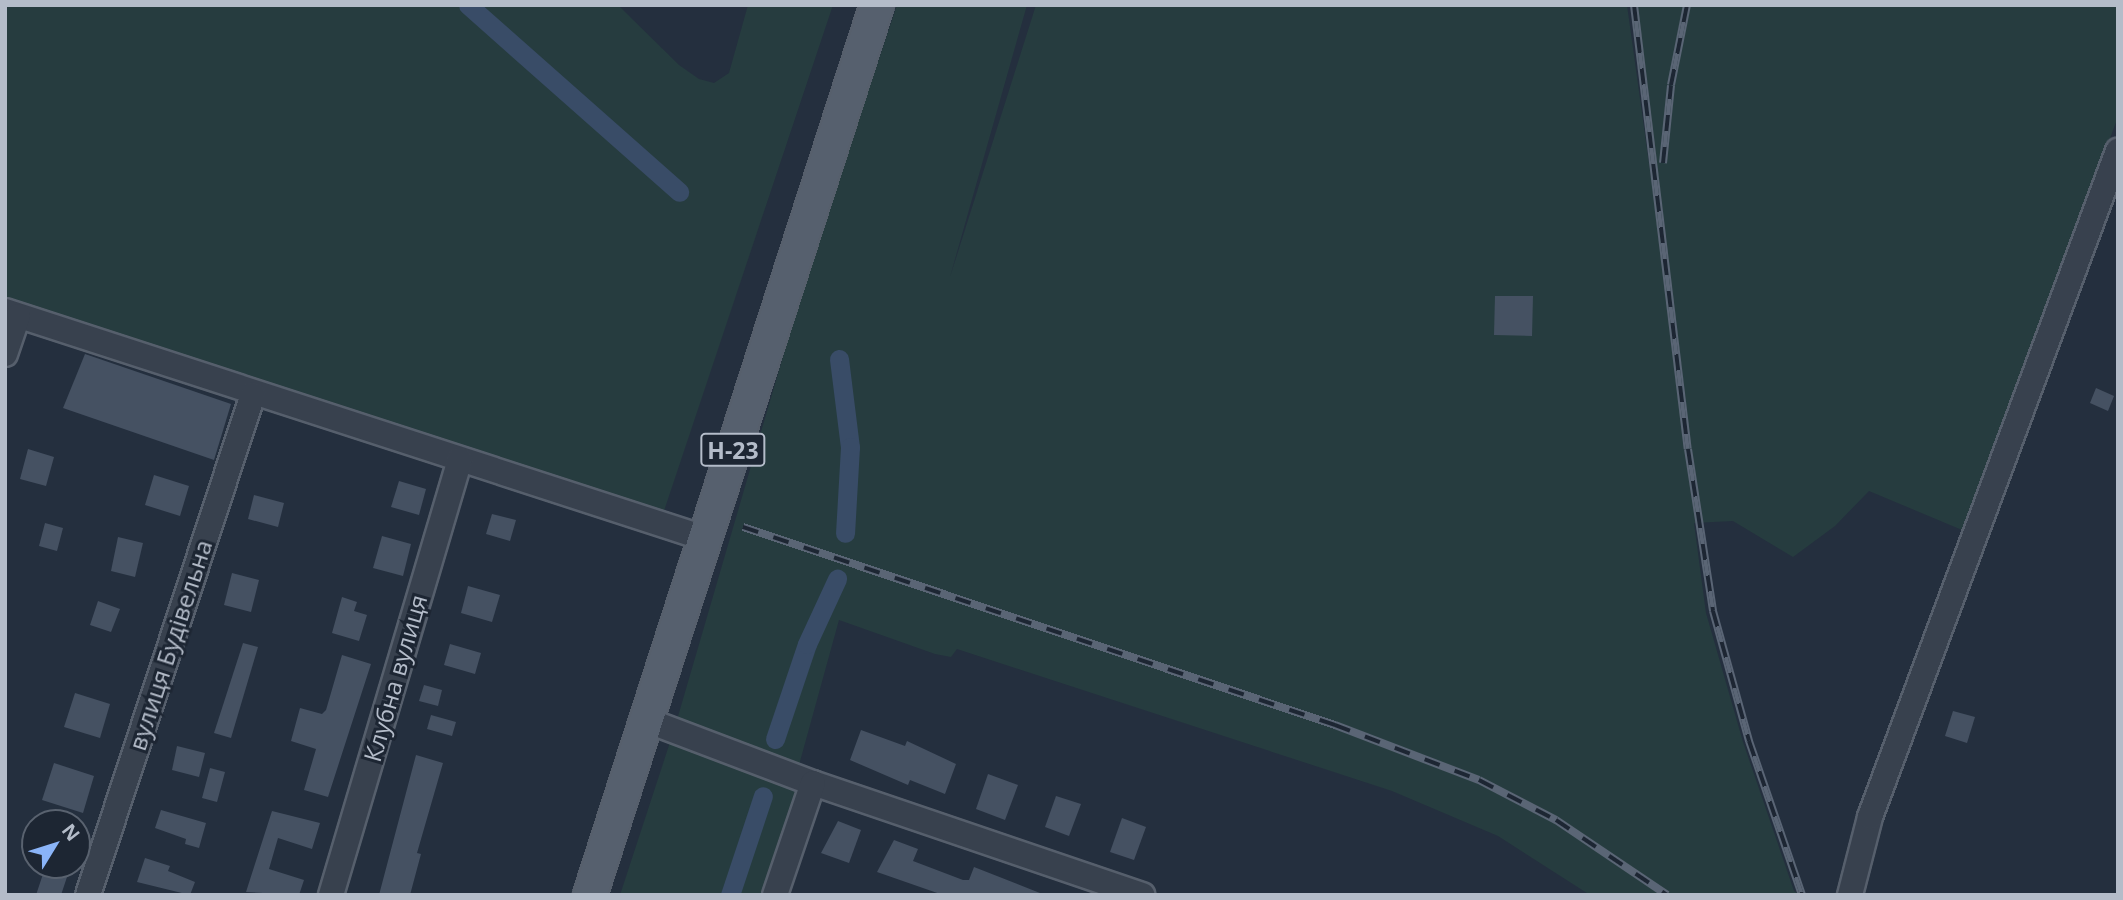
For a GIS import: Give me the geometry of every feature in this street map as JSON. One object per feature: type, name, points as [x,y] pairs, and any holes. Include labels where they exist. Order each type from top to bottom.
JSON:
[{"type":"main road","name":"Н-23","points":[[590,895],[877,5]]},
{"type":"street","points":[[1850,895],[1870,817],[2118,151]]},
{"type":"street","points":[[5,354],[12,314],[253,394],[704,537]]},
{"type":"street","name":"вулиця Будівельна","points":[[88,895],[253,394]]},
{"type":"street","name":"Клубна вулиця","points":[[331,895],[460,460]]},
{"type":"street","points":[[646,720],[813,783],[1115,890],[1142,895]]},
{"type":"street","points":[[775,895],[813,783]]},
{"type":"green space","points":[[5,5],[618,5],[679,65],[699,79],[714,83],[729,73],[748,5],[833,5],[659,526],[5,311]]},
{"type":"green space","points":[[897,5],[1027,5],[950,277],[1036,5],[1627,5],[1651,178],[1632,5],[2118,5],[2118,117],[1962,530],[1869,491],[1835,526],[1793,557],[1733,521],[1694,523],[1706,613],[1743,742],[1794,891],[1800,895],[1590,895],[1498,836],[1392,791],[957,649],[951,657],[935,654],[839,620],[796,776],[813,783],[776,895],[620,895],[674,730],[810,264]]},
{"type":"building","points":[[1495,296],[1533,296],[1532,336],[1494,335]]},
{"type":"building","points":[[85,354],[231,404],[214,460],[63,408]]},
{"type":"building","points":[[2096,388],[2114,396],[2108,411],[2090,403]]},
{"type":"building","points":[[28,449],[54,457],[46,486],[20,479]]},
{"type":"building","points":[[154,475],[189,486],[180,516],[145,505]]},
{"type":"building","points":[[399,481],[426,489],[419,515],[391,507]]},
{"type":"building","points":[[254,495],[284,503],[278,527],[248,519]]},
{"type":"building","points":[[492,514],[516,520],[510,541],[486,534]]},
{"type":"building","points":[[45,523],[63,528],[57,551],[39,546]]},
{"type":"building","points":[[382,536],[411,544],[403,576],[373,568]]},
{"type":"building","points":[[118,537],[143,543],[135,577],[111,571]]},
{"type":"building","points":[[232,573],[259,580],[251,612],[224,605]]},
{"type":"building","points":[[468,586],[500,595],[492,622],[461,613]]},
{"type":"building","points":[[342,597],[357,602],[354,611],[367,615],[359,641],[332,633]]},
{"type":"building","points":[[98,601],[120,609],[111,632],[90,625]]},
{"type":"building","points":[[243,643],[258,647],[231,738],[214,733]]},
{"type":"building","points":[[450,644],[481,653],[475,674],[444,665]]},
{"type":"building","points":[[342,655],[371,664],[328,797],[304,790],[316,749],[291,741],[300,708],[322,714],[326,710]]},
{"type":"building","points":[[424,685],[442,690],[438,706],[419,701]]},
{"type":"building","points":[[75,693],[110,704],[100,738],[64,727]]},
{"type":"building","points":[[1953,711],[1975,717],[1967,743],[1945,736]]},
{"type":"building","points":[[431,715],[456,722],[452,736],[427,729]]},
{"type":"building","points":[[861,730],[905,746],[907,741],[956,764],[945,794],[910,780],[908,785],[850,760]]},
{"type":"building","points":[[177,746],[205,753],[199,777],[172,770]]},
{"type":"building","points":[[416,755],[443,763],[417,853],[421,854],[410,895],[379,895]]},
{"type":"building","points":[[54,763],[94,776],[84,809],[70,809],[42,800]]},
{"type":"building","points":[[210,768],[225,772],[217,802],[202,798]]},
{"type":"building","points":[[988,774],[1018,785],[1005,820],[976,809]]},
{"type":"building","points":[[1056,796],[1081,804],[1069,836],[1045,827]]},
{"type":"building","points":[[161,810],[206,823],[199,848],[185,844],[186,839],[155,828]]},
{"type":"building","points":[[272,811],[320,823],[312,849],[278,838],[269,869],[304,880],[299,895],[246,892]]},
{"type":"building","points":[[1122,818],[1146,827],[1134,860],[1110,852]]},
{"type":"building","points":[[838,821],[861,830],[849,863],[821,853]]},
{"type":"building","points":[[894,840],[918,849],[913,861],[963,880],[969,880],[974,867],[1045,895],[943,895],[877,872]]},
{"type":"building","points":[[145,858],[170,866],[168,871],[195,882],[190,895],[137,882]]},
{"type":"building","points":[[41,879],[66,879],[61,895],[36,895]]},
{"type":"waterway","points":[[468,5],[679,192]]},
{"type":"waterway","points":[[839,359],[850,447],[845,533]]},
{"type":"waterway","points":[[775,739],[807,644],[837,579]]},
{"type":"waterway","points":[[730,895],[763,796]]},
{"type":"railway","points":[[1634,5],[1688,449],[1713,611],[1749,741],[1802,895]]},
{"type":"railway","points":[[1663,163],[1671,85],[1687,5]]},
{"type":"railway","points":[[743,527],[1335,725],[1479,780],[1556,820],[1667,895]]}]
